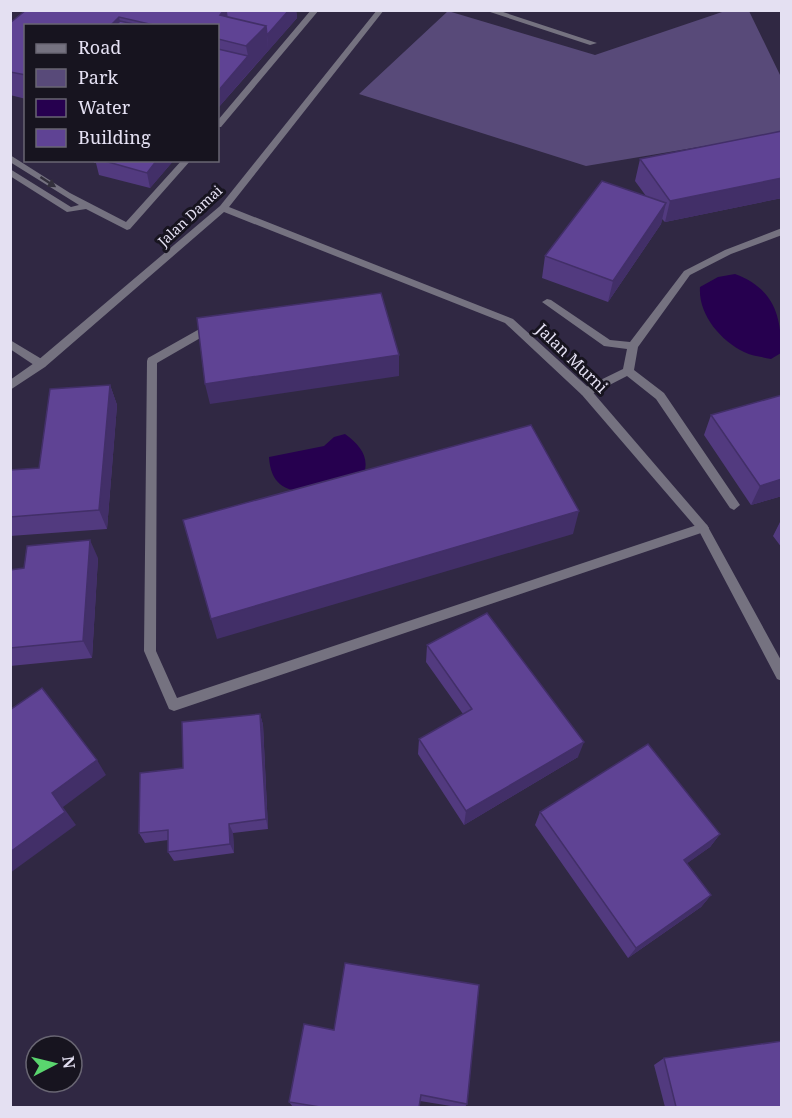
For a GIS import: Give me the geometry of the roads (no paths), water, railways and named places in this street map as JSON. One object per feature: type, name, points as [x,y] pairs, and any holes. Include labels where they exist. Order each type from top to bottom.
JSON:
[{"type":"street","points":[[219,124],[316,10]]},
{"type":"street","name":"Jalan Damai","points":[[10,386],[41,364],[223,208],[381,10]]},
{"type":"street","points":[[487,10],[593,43]]},
{"type":"street","points":[[10,158],[86,206],[127,226],[185,162]]},
{"type":"street","points":[[10,172],[70,210],[86,206]]},
{"type":"street","name":"Jalan Murni","points":[[223,208],[509,321],[586,392],[703,528],[782,675]]},
{"type":"street","points":[[628,371],[633,346],[687,273],[728,252],[782,231]]},
{"type":"street","points":[[547,302],[608,343],[633,346]]},
{"type":"street","points":[[230,326],[207,330],[152,361],[150,651],[174,705],[703,528]]},
{"type":"street","points":[[10,344],[41,364]]},
{"type":"street","points":[[586,392],[628,371]]},
{"type":"street","points":[[628,371],[660,396],[734,505]]},
{"type":"water","points":[[735,274],[758,287],[773,304],[780,327],[781,353],[771,359],[747,353],[727,341],[712,325],[703,307],[700,287],[718,277]]},
{"type":"water","points":[[345,434],[364,454],[366,466],[361,480],[318,490],[303,491],[290,489],[280,484],[272,473],[269,457],[324,446],[334,437]]}]
